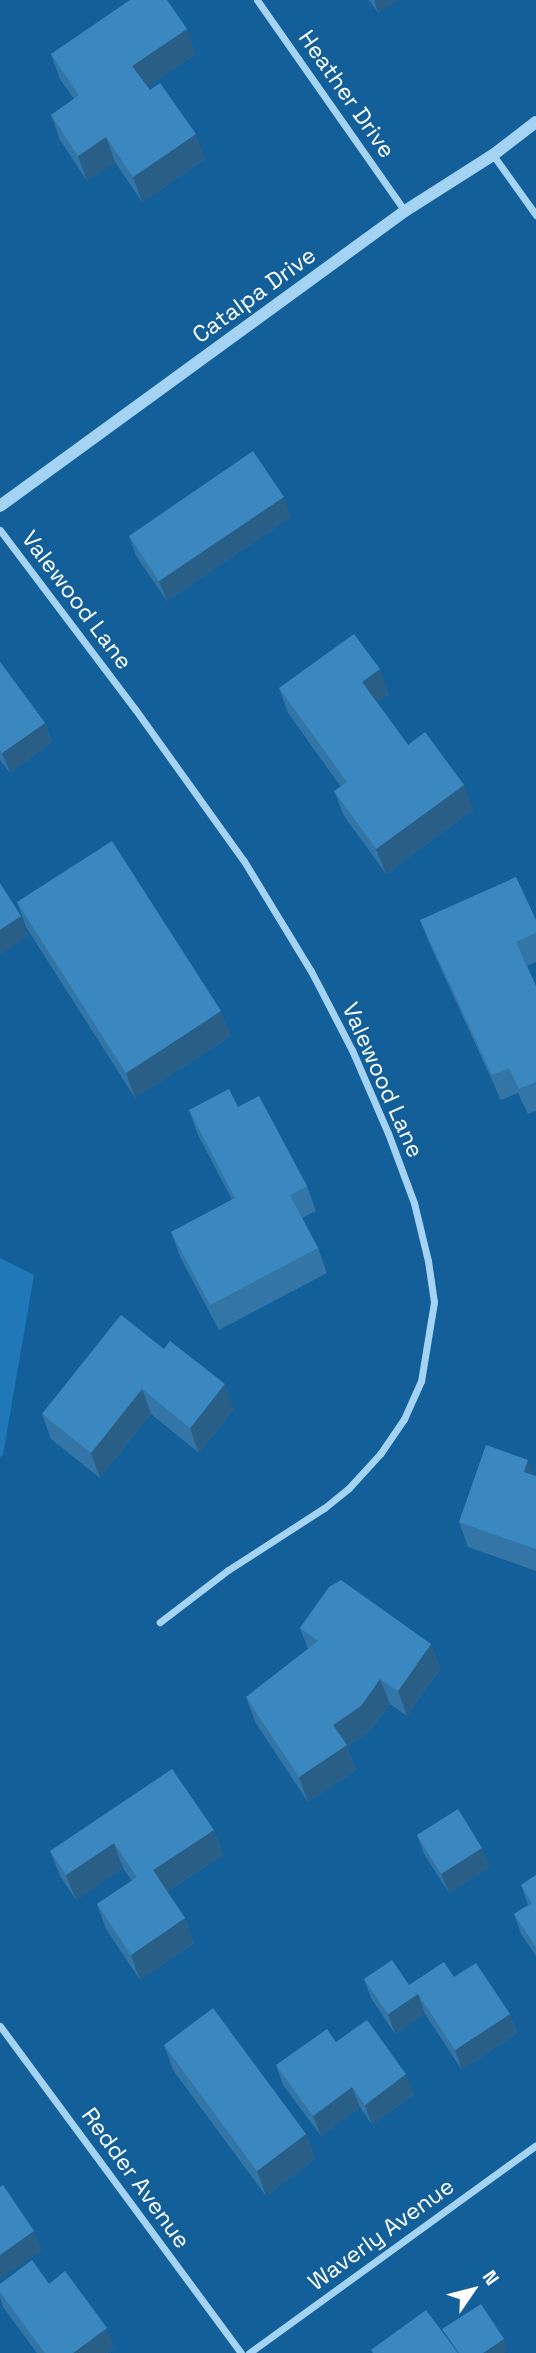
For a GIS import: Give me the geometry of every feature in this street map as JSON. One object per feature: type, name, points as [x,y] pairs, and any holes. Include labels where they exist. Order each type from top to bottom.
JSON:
[{"type":"street","name":"Heather Drive","points":[[257,0],[404,211]]},
{"type":"street","name":"Catalpa Drive","points":[[0,506],[404,211],[493,155],[536,122]]},
{"type":"street","points":[[493,155],[536,215]]},
{"type":"street","name":"Valewood Lane","points":[[0,530],[127,698],[244,861],[311,971],[352,1050],[388,1133],[414,1203],[430,1271],[434,1302],[421,1381],[404,1419],[380,1454],[349,1488],[324,1508],[228,1570],[160,1622]]},
{"type":"street","name":"Redder Avenue","points":[[0,2026],[242,2353]]},
{"type":"street","name":"Waverly Avenue","points":[[249,2353],[536,2145]]},
{"type":"shaded area","points":[[0,1258],[34,1275],[3,1455],[0,1457]]},
{"type":"building","points":[[130,0],[167,0],[187,29],[132,66],[150,90],[160,83],[196,134],[133,177],[106,137],[78,156],[51,115],[79,95],[51,54]]},
{"type":"building","points":[[253,451],[284,497],[159,581],[129,536]]},
{"type":"building","points":[[354,634],[380,669],[362,682],[408,745],[425,732],[464,785],[376,849],[334,791],[347,782],[279,688]]},
{"type":"building","points":[[0,662],[45,723],[2,753],[0,750]]},
{"type":"building","points":[[112,841],[221,1011],[126,1073],[17,902]]},
{"type":"building","points":[[516,877],[536,920],[536,933],[516,942],[536,986],[536,1082],[519,1089],[509,1068],[492,1075],[420,920]]},
{"type":"building","points":[[0,883],[21,916],[0,930]]},
{"type":"building","points":[[229,1089],[238,1107],[259,1096],[307,1186],[290,1195],[318,1248],[210,1305],[171,1232],[235,1198],[189,1110]]},
{"type":"building","points":[[121,1315],[164,1349],[170,1341],[225,1384],[190,1428],[142,1389],[91,1453],[42,1414]]},
{"type":"building","points":[[486,1445],[528,1460],[524,1472],[536,1476],[536,1549],[459,1522]]},
{"type":"building","points":[[341,1580],[431,1644],[398,1691],[380,1679],[361,1706],[333,1725],[347,1745],[299,1777],[246,1697],[318,1641],[300,1628],[329,1587]]},
{"type":"building","points":[[172,1769],[214,1830],[153,1870],[185,1918],[131,1955],[97,1904],[137,1877],[114,1843],[66,1875],[50,1851]]},
{"type":"building","points":[[458,1809],[482,1848],[441,1874],[417,1835]]},
{"type":"building","points":[[536,1875],[536,1947],[514,1914],[532,1903],[521,1885]]},
{"type":"building","points":[[392,1960],[409,1985],[444,1962],[454,1977],[476,1963],[510,2014],[455,2050],[418,1994],[388,2014],[364,1979]]},
{"type":"building","points":[[213,2008],[306,2134],[257,2171],[164,2045]]},
{"type":"building","points":[[367,2020],[406,2074],[365,2105],[352,2087],[313,2116],[276,2065],[327,2029],[336,2042]]},
{"type":"building","points":[[3,2185],[34,2231],[0,2255],[0,2187]]},
{"type":"building","points":[[32,2260],[49,2284],[65,2271],[107,2328],[73,2353],[45,2353],[0,2292],[0,2284]]},
{"type":"building","points":[[481,2304],[504,2339],[483,2353],[459,2353],[442,2329]]},
{"type":"building","points":[[426,2310],[458,2353],[373,2353],[371,2350]]}]
